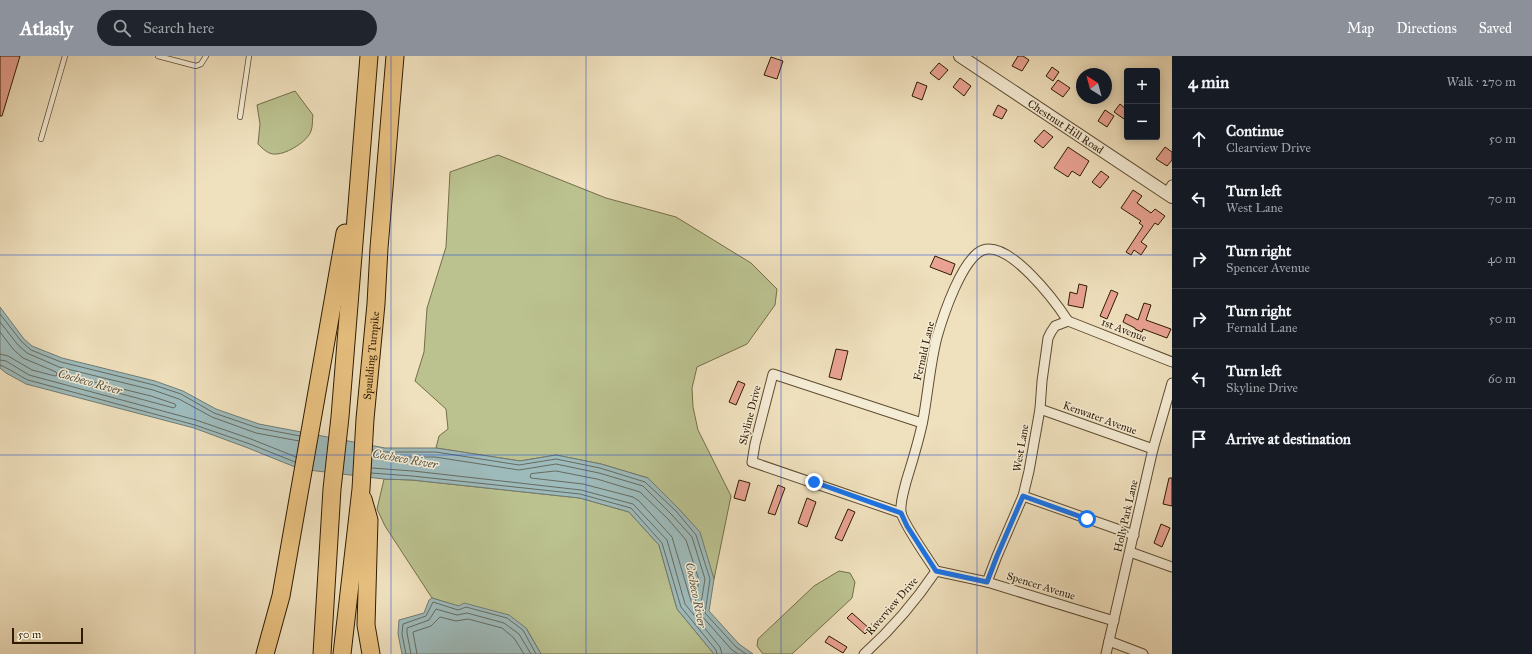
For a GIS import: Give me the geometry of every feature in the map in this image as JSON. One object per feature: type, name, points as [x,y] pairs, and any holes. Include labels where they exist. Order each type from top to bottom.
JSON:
[{"type":"highway","points":[[322,654],[332,489],[340,417],[369,56]]},
{"type":"highway","name":"Spaulding Turnpike","points":[[342,654],[361,489],[365,420],[376,304],[379,248],[395,56]]},
{"type":"highway","points":[[265,654],[281,596],[364,127]]},
{"type":"highway","points":[[361,489],[369,520],[366,625],[371,654]]},
{"type":"street","name":"Chestnut Hill Road","points":[[960,56],[1170,192]]},
{"type":"street","name":"Fernald Lane","points":[[901,513],[902,498],[922,423],[938,336],[963,271],[975,254],[984,250],[994,249],[1002,252],[1014,260],[1046,291],[1068,321]]},
{"type":"street","name":"1st Avenue","points":[[1068,321],[1172,362]]},
{"type":"street","name":"West Lane","points":[[987,582],[1023,496],[1040,409],[1048,338],[1055,326],[1068,321]]},
{"type":"street","name":"Skyline Drive","points":[[901,513],[752,462],[755,444],[773,374],[922,423]]},
{"type":"street","name":"Holly Park Lane","points":[[1106,654],[1153,449],[1172,384]]},
{"type":"street","name":"Kenwater Avenue","points":[[1040,409],[1153,449]]},
{"type":"street","points":[[1023,496],[1134,535]]},
{"type":"street","points":[[901,513],[911,532],[936,571]]},
{"type":"street","points":[[1130,552],[1172,567]]},
{"type":"street","name":"Spencer Avenue","points":[[936,571],[987,582],[1114,621]]},
{"type":"street","name":"Riverview Drive","points":[[864,654],[883,638],[898,622],[936,571]]},
{"type":"street","points":[[1109,641],[1144,654]]},
{"type":"lane","points":[[41,139],[65,56]]},
{"type":"lane","points":[[158,56],[196,66],[201,64],[206,56]]},
{"type":"lane","points":[[240,117],[249,56]]},
{"type":"green space","points":[[295,91],[313,115],[311,131],[302,143],[286,152],[273,154],[269,153],[258,144],[260,124],[257,105]]},
{"type":"green space","points":[[498,155],[606,198],[676,217],[751,263],[777,289],[775,305],[747,344],[697,367],[692,388],[693,407],[698,430],[731,496],[714,579],[699,532],[678,508],[648,478],[601,464],[556,455],[520,461],[436,448],[439,436],[448,429],[446,409],[415,381],[424,352],[427,308],[446,247],[450,172]]},
{"type":"green space","points":[[384,479],[412,480],[580,498],[629,512],[659,545],[677,609],[714,654],[541,654],[526,628],[432,598],[385,526],[377,509]]},
{"type":"green space","points":[[839,571],[850,573],[855,582],[852,598],[792,654],[763,654],[757,646],[758,639],[814,586]]},
{"type":"water","name":"Cocheco River","points":[[0,307],[24,339],[32,346],[62,358],[155,381],[183,391],[216,409],[259,424],[385,448],[436,448],[520,461],[556,455],[601,464],[648,478],[700,532],[714,579],[709,611],[739,644],[753,654],[714,654],[677,609],[659,545],[629,512],[580,498],[412,480],[384,479],[300,469],[194,428],[26,384],[0,368]]},
{"type":"water","points":[[432,598],[459,606],[464,603],[509,615],[526,628],[541,654],[402,654],[398,634],[399,620],[424,613],[429,600]]},
{"type":"building","points":[[0,56],[20,56],[2,116],[0,116]]},
{"type":"building","points":[[1018,56],[1023,56],[1029,60],[1022,71],[1012,66]]},
{"type":"building","points":[[771,57],[783,61],[777,79],[764,75]]},
{"type":"building","points":[[939,63],[948,70],[939,80],[930,73]]},
{"type":"building","points":[[1052,67],[1059,72],[1053,81],[1046,76]]},
{"type":"building","points":[[960,78],[971,86],[964,96],[953,87]]},
{"type":"building","points":[[1058,80],[1070,88],[1063,97],[1051,89]]},
{"type":"building","points":[[917,82],[927,86],[922,100],[912,96]]},
{"type":"building","points":[[1120,104],[1124,107],[1124,119],[1114,112]]},
{"type":"building","points":[[998,105],[1007,110],[1002,119],[993,115]]},
{"type":"building","points":[[1105,110],[1114,116],[1107,127],[1098,121]]},
{"type":"building","points":[[1044,130],[1053,137],[1043,148],[1034,141]]},
{"type":"building","points":[[1068,147],[1089,161],[1080,176],[1072,171],[1068,177],[1054,168]]},
{"type":"building","points":[[1165,147],[1172,152],[1172,160],[1167,166],[1156,159]]},
{"type":"building","points":[[1101,171],[1109,177],[1100,188],[1092,182]]},
{"type":"building","points":[[1133,190],[1142,196],[1137,203],[1151,213],[1155,209],[1165,216],[1158,225],[1155,223],[1141,242],[1147,246],[1141,255],[1134,250],[1131,255],[1126,252],[1143,226],[1139,223],[1141,221],[1121,208]]},
{"type":"building","points":[[935,256],[955,264],[951,275],[930,267]]},
{"type":"building","points":[[1079,284],[1087,286],[1083,308],[1068,305],[1070,292],[1077,294]]},
{"type":"building","points":[[1111,290],[1118,293],[1107,319],[1100,316]]},
{"type":"building","points":[[1144,303],[1151,305],[1146,320],[1171,329],[1167,338],[1143,329],[1142,332],[1123,322],[1126,314],[1138,320]]},
{"type":"building","points":[[836,349],[848,351],[841,380],[829,377]]},
{"type":"building","points":[[738,381],[745,384],[736,405],[729,402]]},
{"type":"building","points":[[1169,478],[1172,478],[1172,506],[1163,504]]},
{"type":"building","points":[[739,480],[750,483],[745,501],[734,498]]},
{"type":"building","points":[[778,485],[785,488],[775,515],[768,513]]},
{"type":"building","points":[[807,498],[816,502],[807,527],[798,523]]},
{"type":"building","points":[[848,509],[855,512],[842,541],[835,538]]},
{"type":"building","points":[[1161,524],[1170,528],[1162,547],[1154,543]]},
{"type":"building","points":[[852,613],[870,629],[865,634],[847,618]]},
{"type":"building","points":[[829,636],[847,647],[843,653],[825,642]]},
{"type":"route","points":[[814,482],[901,513],[907,526],[936,571],[987,582],[1023,496],[1087,519]]}]
